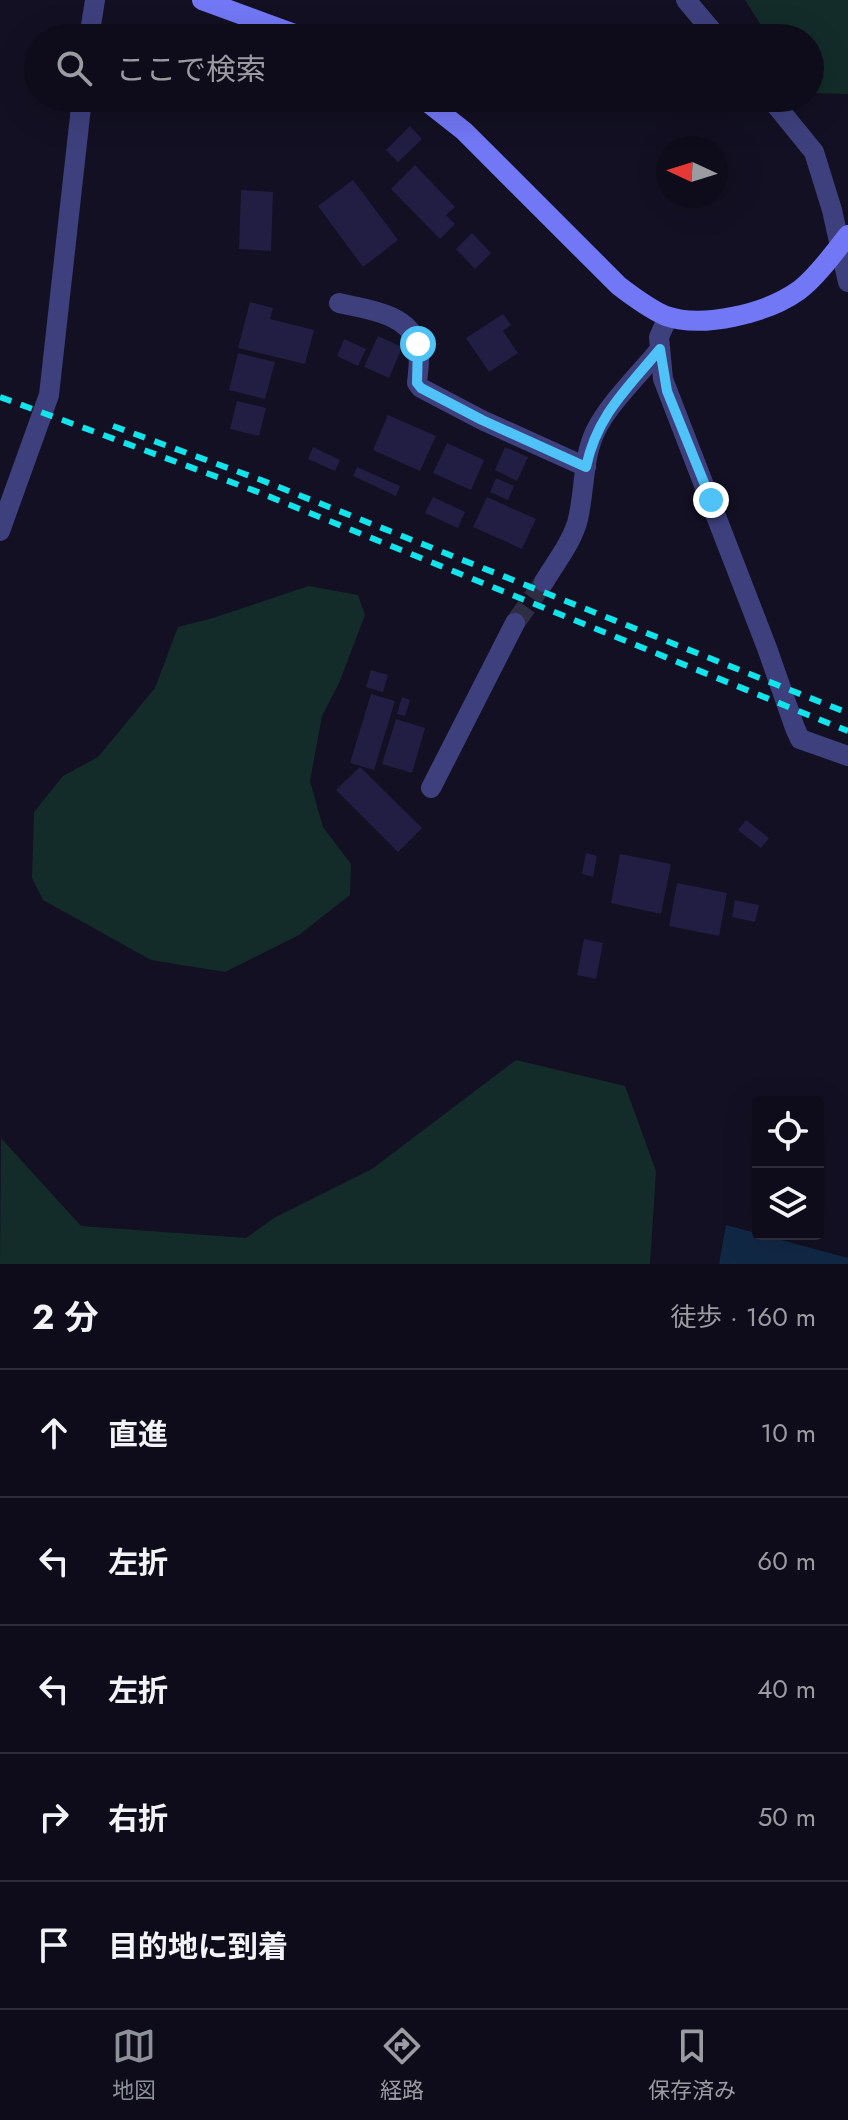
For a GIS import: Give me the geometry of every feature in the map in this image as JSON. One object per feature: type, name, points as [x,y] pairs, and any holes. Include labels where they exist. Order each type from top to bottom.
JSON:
[{"type":"street","points":[[91,24],[95,0]]},
{"type":"street","points":[[202,0],[267,24]]},
{"type":"street","points":[[686,0],[706,24]]},
{"type":"street","points":[[0,531],[49,395],[80,112]]},
{"type":"street","points":[[440,112],[464,131],[619,286],[668,317],[696,320],[733,317],[760,310],[799,291],[844,240]]},
{"type":"street","points":[[781,112],[814,152],[844,240],[848,282]]},
{"type":"street","points":[[339,303],[395,319],[410,331],[418,344],[417,383],[421,388],[482,420],[586,467]]},
{"type":"street","points":[[668,317],[659,337],[667,391],[795,728],[800,739],[848,756]]},
{"type":"street","points":[[544,582],[569,544],[583,494],[591,442],[607,412],[660,349]]},
{"type":"street","points":[[431,788],[515,623]]},
{"type":"green space","points":[[745,0],[848,0],[848,94],[824,93],[824,24],[760,24]]},
{"type":"green space","points":[[309,586],[358,595],[365,615],[339,683],[322,716],[310,781],[323,827],[351,864],[350,895],[299,935],[225,972],[151,960],[43,900],[32,878],[34,812],[63,776],[98,757],[155,688],[178,627]]},
{"type":"green space","points":[[516,1060],[625,1086],[656,1171],[650,1264],[0,1264],[1,1138],[81,1226],[246,1238],[274,1218],[372,1169]]},
{"type":"water","points":[[726,1225],[752,1232],[752,1240],[781,1240],[848,1258],[848,1264],[719,1264]]},
{"type":"building","points":[[410,126],[422,139],[398,162],[386,150]]},
{"type":"building","points":[[415,165],[455,207],[446,215],[455,224],[440,239],[391,189]]},
{"type":"building","points":[[353,180],[398,240],[363,267],[318,206]]},
{"type":"building","points":[[241,190],[273,192],[271,251],[239,249]]},
{"type":"building","points":[[472,233],[491,253],[475,269],[456,249]]},
{"type":"building","points":[[250,302],[273,308],[270,319],[314,330],[305,364],[238,348]]},
{"type":"building","points":[[503,314],[511,325],[503,331],[518,353],[489,372],[466,338]]},
{"type":"building","points":[[378,336],[402,347],[389,378],[364,367]]},
{"type":"building","points":[[344,339],[366,349],[358,366],[337,356]]},
{"type":"building","points":[[238,353],[275,362],[265,399],[229,390]]},
{"type":"building","points":[[237,401],[266,408],[259,436],[230,429]]},
{"type":"building","points":[[388,415],[436,436],[420,471],[373,450]]},
{"type":"building","points":[[447,443],[484,460],[471,490],[433,473]]},
{"type":"building","points":[[313,447],[340,460],[335,471],[308,459]]},
{"type":"building","points":[[505,447],[528,457],[517,481],[495,470]]},
{"type":"building","points":[[357,467],[400,486],[396,496],[353,476]]},
{"type":"building","points":[[496,478],[514,486],[508,500],[490,492]]},
{"type":"building","points":[[433,497],[465,512],[458,528],[425,513]]},
{"type":"building","points":[[487,497],[536,519],[522,549],[473,527]]},
{"type":"building","points":[[371,670],[388,675],[383,692],[366,687]]},
{"type":"building","points":[[371,694],[395,701],[374,770],[350,763]]},
{"type":"building","points":[[402,697],[410,700],[405,716],[397,714]]},
{"type":"building","points":[[396,719],[425,728],[412,773],[382,764]]},
{"type":"building","points":[[360,767],[422,828],[398,852],[336,790]]},
{"type":"building","points":[[746,820],[769,838],[761,848],[738,830]]},
{"type":"building","points":[[586,853],[597,856],[593,877],[582,874]]},
{"type":"building","points":[[620,854],[671,864],[661,914],[611,903]]},
{"type":"building","points":[[677,883],[727,893],[719,936],[669,926]]},
{"type":"building","points":[[735,900],[759,905],[755,922],[732,917]]},
{"type":"building","points":[[584,939],[603,943],[596,979],[577,975]]},
{"type":"tunnel","points":[[515,623],[544,582]]},
{"type":"railway","points":[[0,397],[258,492],[848,731]]},
{"type":"railway","points":[[113,426],[261,480],[848,713]]},
{"type":"route","points":[[418,344],[417,383],[421,388],[482,420],[586,467],[591,442],[607,412],[660,349],[667,391],[711,500]]}]
